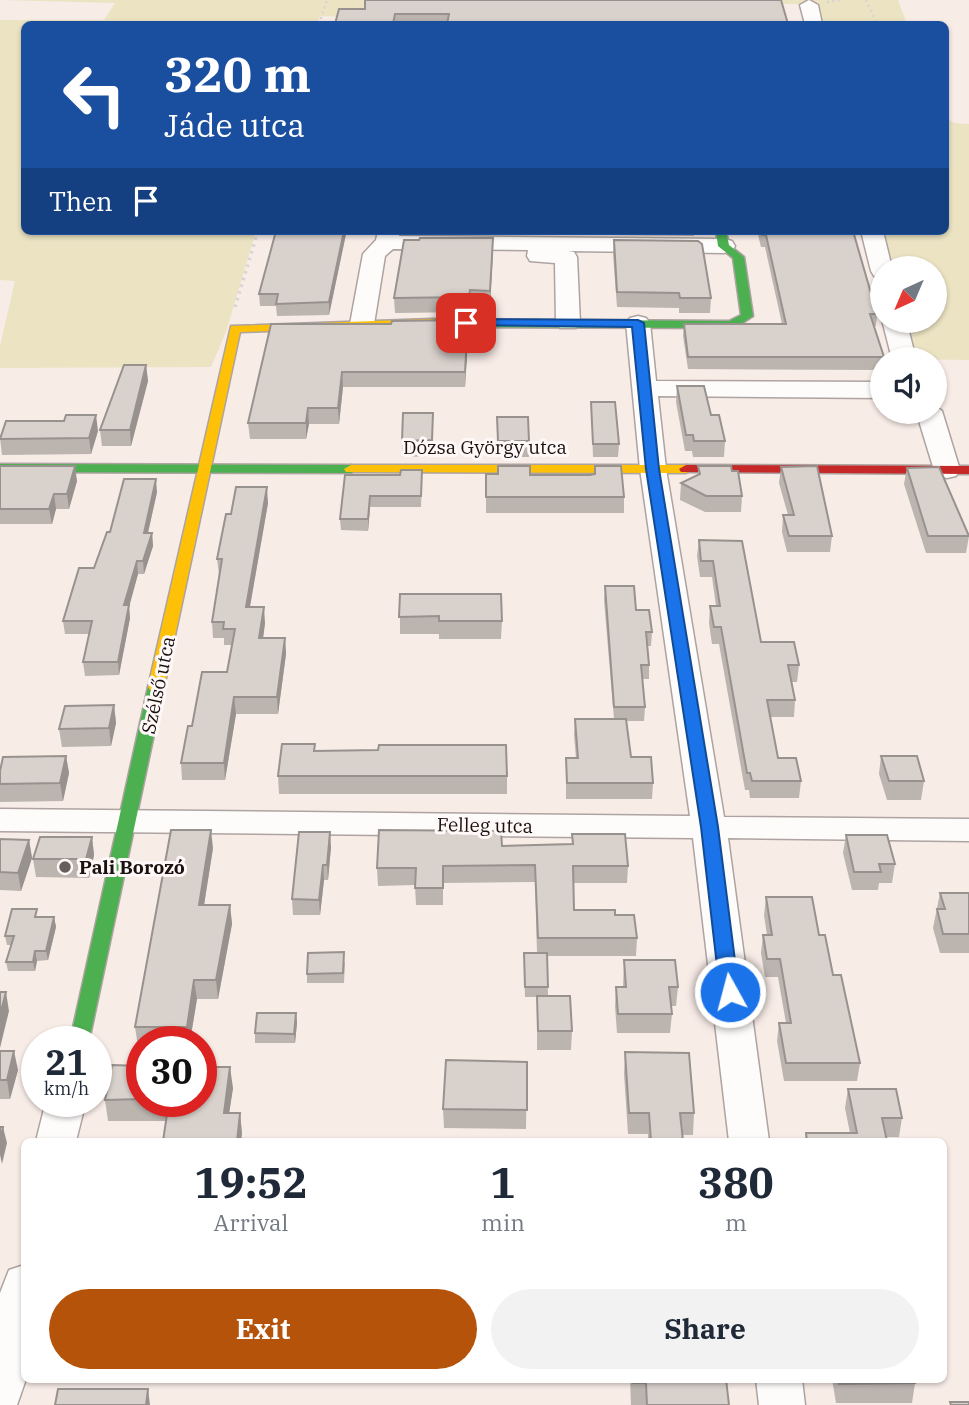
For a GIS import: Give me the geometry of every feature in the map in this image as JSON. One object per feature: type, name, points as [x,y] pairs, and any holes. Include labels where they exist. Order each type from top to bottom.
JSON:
[{"type":"street","points":[[808,5],[813,21]]},
{"type":"street","points":[[873,235],[878,256]]},
{"type":"street","points":[[235,329],[362,324],[731,324],[742,321],[747,316],[737,257],[723,239],[388,237],[374,254],[362,324]]},
{"type":"street","points":[[550,240],[538,256],[566,257],[568,323]]},
{"type":"street","points":[[638,323],[653,469],[709,827],[749,1138]]},
{"type":"street","name":"Szélső utca","points":[[82,1026],[235,329]]},
{"type":"street","points":[[644,388],[870,390]]},
{"type":"street","points":[[935,424],[958,470]]},
{"type":"street","name":"Dózsa György utca","points":[[0,468],[958,470]]},
{"type":"street","name":"Felleg utca","points":[[0,820],[969,830]]},
{"type":"street","points":[[58,1138],[62,1117]]},
{"type":"street","points":[[0,1392],[21,1297]]},
{"type":"street","points":[[779,1383],[782,1405]]},
{"type":"path","points":[[320,21],[327,0]]},
{"type":"path","points":[[866,0],[876,21]]},
{"type":"path","points":[[235,329],[232,319],[257,235]]},
{"type":"shaded area","points":[[0,0],[374,0],[369,18],[320,16],[318,21],[21,21],[21,235],[255,235],[226,332],[211,367],[0,368],[0,346],[15,281],[0,280],[0,20],[104,20],[115,3]]},
{"type":"shaded area","points":[[456,0],[898,0],[906,21],[804,21],[799,4]]},
{"type":"shaded area","points":[[949,120],[954,123],[969,124],[969,360],[947,360],[947,347],[898,347],[894,333],[947,333],[947,256],[871,256],[865,235],[949,235]]},
{"type":"building","points":[[365,0],[781,0],[787,21],[448,21],[449,14],[395,14],[394,21],[336,21],[339,9],[365,9]]},
{"type":"building","points":[[275,235],[343,235],[329,302],[276,304],[278,294],[259,294]]},
{"type":"building","points":[[766,235],[854,235],[870,290],[870,333],[876,333],[881,347],[870,347],[870,357],[688,357],[684,324],[786,324]]},
{"type":"building","points":[[493,238],[490,291],[470,290],[469,297],[394,298],[404,240]]},
{"type":"building","points":[[614,240],[698,241],[702,244],[711,298],[680,298],[679,293],[617,292]]},
{"type":"building","points":[[468,320],[465,372],[342,372],[338,408],[308,408],[306,423],[248,423],[271,324],[391,324],[392,321]]},
{"type":"building","points":[[124,365],[146,365],[130,430],[100,430]]},
{"type":"building","points":[[677,386],[704,386],[711,415],[719,415],[725,441],[694,441],[693,435],[686,435]]},
{"type":"building","points":[[591,402],[615,402],[619,444],[593,444]]},
{"type":"building","points":[[403,413],[433,413],[432,440],[402,441]]},
{"type":"building","points":[[66,415],[96,415],[89,438],[0,439],[6,421],[64,421]]},
{"type":"building","points":[[497,417],[528,417],[529,441],[498,441]]},
{"type":"building","points":[[0,466],[75,466],[67,494],[54,494],[49,509],[0,509]]},
{"type":"building","points":[[498,466],[530,466],[530,475],[590,475],[595,474],[595,466],[621,466],[624,497],[486,497],[486,474],[498,474]]},
{"type":"building","points":[[698,466],[731,466],[732,471],[738,471],[742,496],[706,496],[681,483],[700,474]]},
{"type":"building","points":[[817,466],[832,536],[789,536],[783,515],[794,515],[781,467]]},
{"type":"building","points":[[939,467],[969,536],[928,536],[907,468]]},
{"type":"building","points":[[401,470],[422,470],[421,496],[370,496],[368,519],[340,519],[345,475],[400,475]]},
{"type":"building","points":[[124,479],[156,479],[144,533],[152,533],[143,561],[137,561],[124,605],[129,605],[118,662],[83,662],[92,621],[63,621],[79,568],[94,568],[107,532],[110,532]]},
{"type":"building","points":[[236,487],[267,487],[246,607],[264,607],[259,638],[285,638],[277,697],[234,697],[224,763],[181,763],[188,726],[192,726],[202,672],[227,672],[235,629],[223,629],[224,622],[212,622],[222,559],[217,559],[226,514],[231,514]]},
{"type":"building","points":[[699,540],[742,541],[761,642],[794,642],[799,665],[788,665],[795,700],[767,700],[778,758],[796,758],[801,781],[752,781],[750,773],[747,773],[721,627],[714,627],[710,606],[720,606],[713,561],[701,561]]},
{"type":"building","points":[[605,586],[634,586],[636,610],[649,610],[652,632],[646,632],[649,665],[641,665],[645,707],[614,707]]},
{"type":"building","points":[[400,594],[501,594],[502,621],[439,621],[439,616],[399,617]]},
{"type":"building","points":[[114,705],[109,728],[59,729],[65,706]]},
{"type":"building","points":[[575,719],[626,719],[631,757],[651,757],[653,783],[567,783],[566,758],[578,758]]},
{"type":"building","points":[[282,744],[315,744],[314,751],[378,750],[379,745],[506,745],[507,776],[278,776]]},
{"type":"building","points":[[66,756],[60,783],[0,784],[3,757]]},
{"type":"building","points":[[881,756],[917,756],[924,781],[889,781]]},
{"type":"building","points":[[171,830],[211,830],[199,905],[230,905],[216,980],[194,980],[187,1026],[135,1026]]},
{"type":"building","points":[[379,830],[501,831],[502,846],[573,844],[572,834],[625,834],[628,866],[573,866],[574,910],[615,910],[615,915],[634,915],[637,938],[538,938],[535,865],[443,866],[443,888],[415,888],[416,868],[377,868]]},
{"type":"building","points":[[299,832],[330,832],[327,865],[323,865],[319,900],[292,899]]},
{"type":"building","points":[[846,835],[887,835],[895,864],[879,864],[881,872],[854,872]]},
{"type":"building","points":[[40,837],[92,837],[86,859],[33,859]]},
{"type":"building","points":[[0,839],[29,840],[18,873],[0,872]]},
{"type":"building","points":[[940,893],[969,893],[969,934],[943,934],[937,909],[945,909]]},
{"type":"building","points":[[766,897],[812,897],[819,935],[825,935],[833,975],[841,975],[860,1063],[786,1063],[779,1023],[791,1023],[780,959],[767,959],[763,935],[772,935]]},
{"type":"building","points":[[12,909],[37,909],[35,917],[54,917],[46,951],[35,951],[33,962],[6,962],[14,936],[5,936]]},
{"type":"building","points":[[344,952],[343,973],[307,974],[308,953]]},
{"type":"building","points":[[524,953],[547,953],[548,987],[525,987]]},
{"type":"building","points":[[624,960],[675,960],[678,987],[669,987],[672,1014],[618,1014],[616,987],[626,987]]},
{"type":"building","points":[[0,992],[6,992],[0,1015]]},
{"type":"building","points":[[537,996],[570,996],[572,1031],[538,1031]]},
{"type":"building","points":[[257,1013],[296,1013],[294,1034],[255,1033]]},
{"type":"building","points":[[0,1051],[14,1051],[7,1080],[0,1080]]},
{"type":"building","points":[[625,1052],[689,1053],[694,1113],[680,1113],[683,1138],[651,1138],[649,1113],[629,1113]]},
{"type":"building","points":[[446,1060],[527,1062],[527,1110],[443,1109]]},
{"type":"building","points":[[112,1065],[126,1065],[126,1099],[112,1100]]},
{"type":"building","points":[[217,1067],[230,1067],[224,1113],[240,1113],[237,1138],[163,1138],[167,1117],[217,1117]]},
{"type":"building","points":[[848,1089],[896,1089],[902,1118],[882,1118],[886,1138],[807,1138],[806,1133],[857,1133]]},
{"type":"building","points":[[646,1383],[726,1383],[729,1405],[647,1405]]},
{"type":"building","points":[[839,1383],[915,1383],[839,1384]]},
{"type":"building","points":[[58,1389],[148,1389],[146,1405],[55,1405]]},
{"type":"building","points":[[950,1402],[969,1402],[969,1405],[951,1405]]},
{"type":"traffic: fast","points":[[432,323],[731,325],[747,316],[738,257],[724,246],[722,235]]},
{"type":"traffic: fast","points":[[0,468],[351,469]]},
{"type":"traffic: fast","points":[[82,1026],[156,687]]},
{"type":"traffic: slow","points":[[156,687],[235,329],[432,323]]},
{"type":"traffic: slow","points":[[351,469],[686,469]]},
{"type":"traffic: jam","points":[[686,469],[969,470]]},
{"type":"place","name":"Pali Borozó","points":[[65,867]]},
{"type":"route","points":[[466,323],[638,323],[653,469],[709,827],[730,992]]}]
